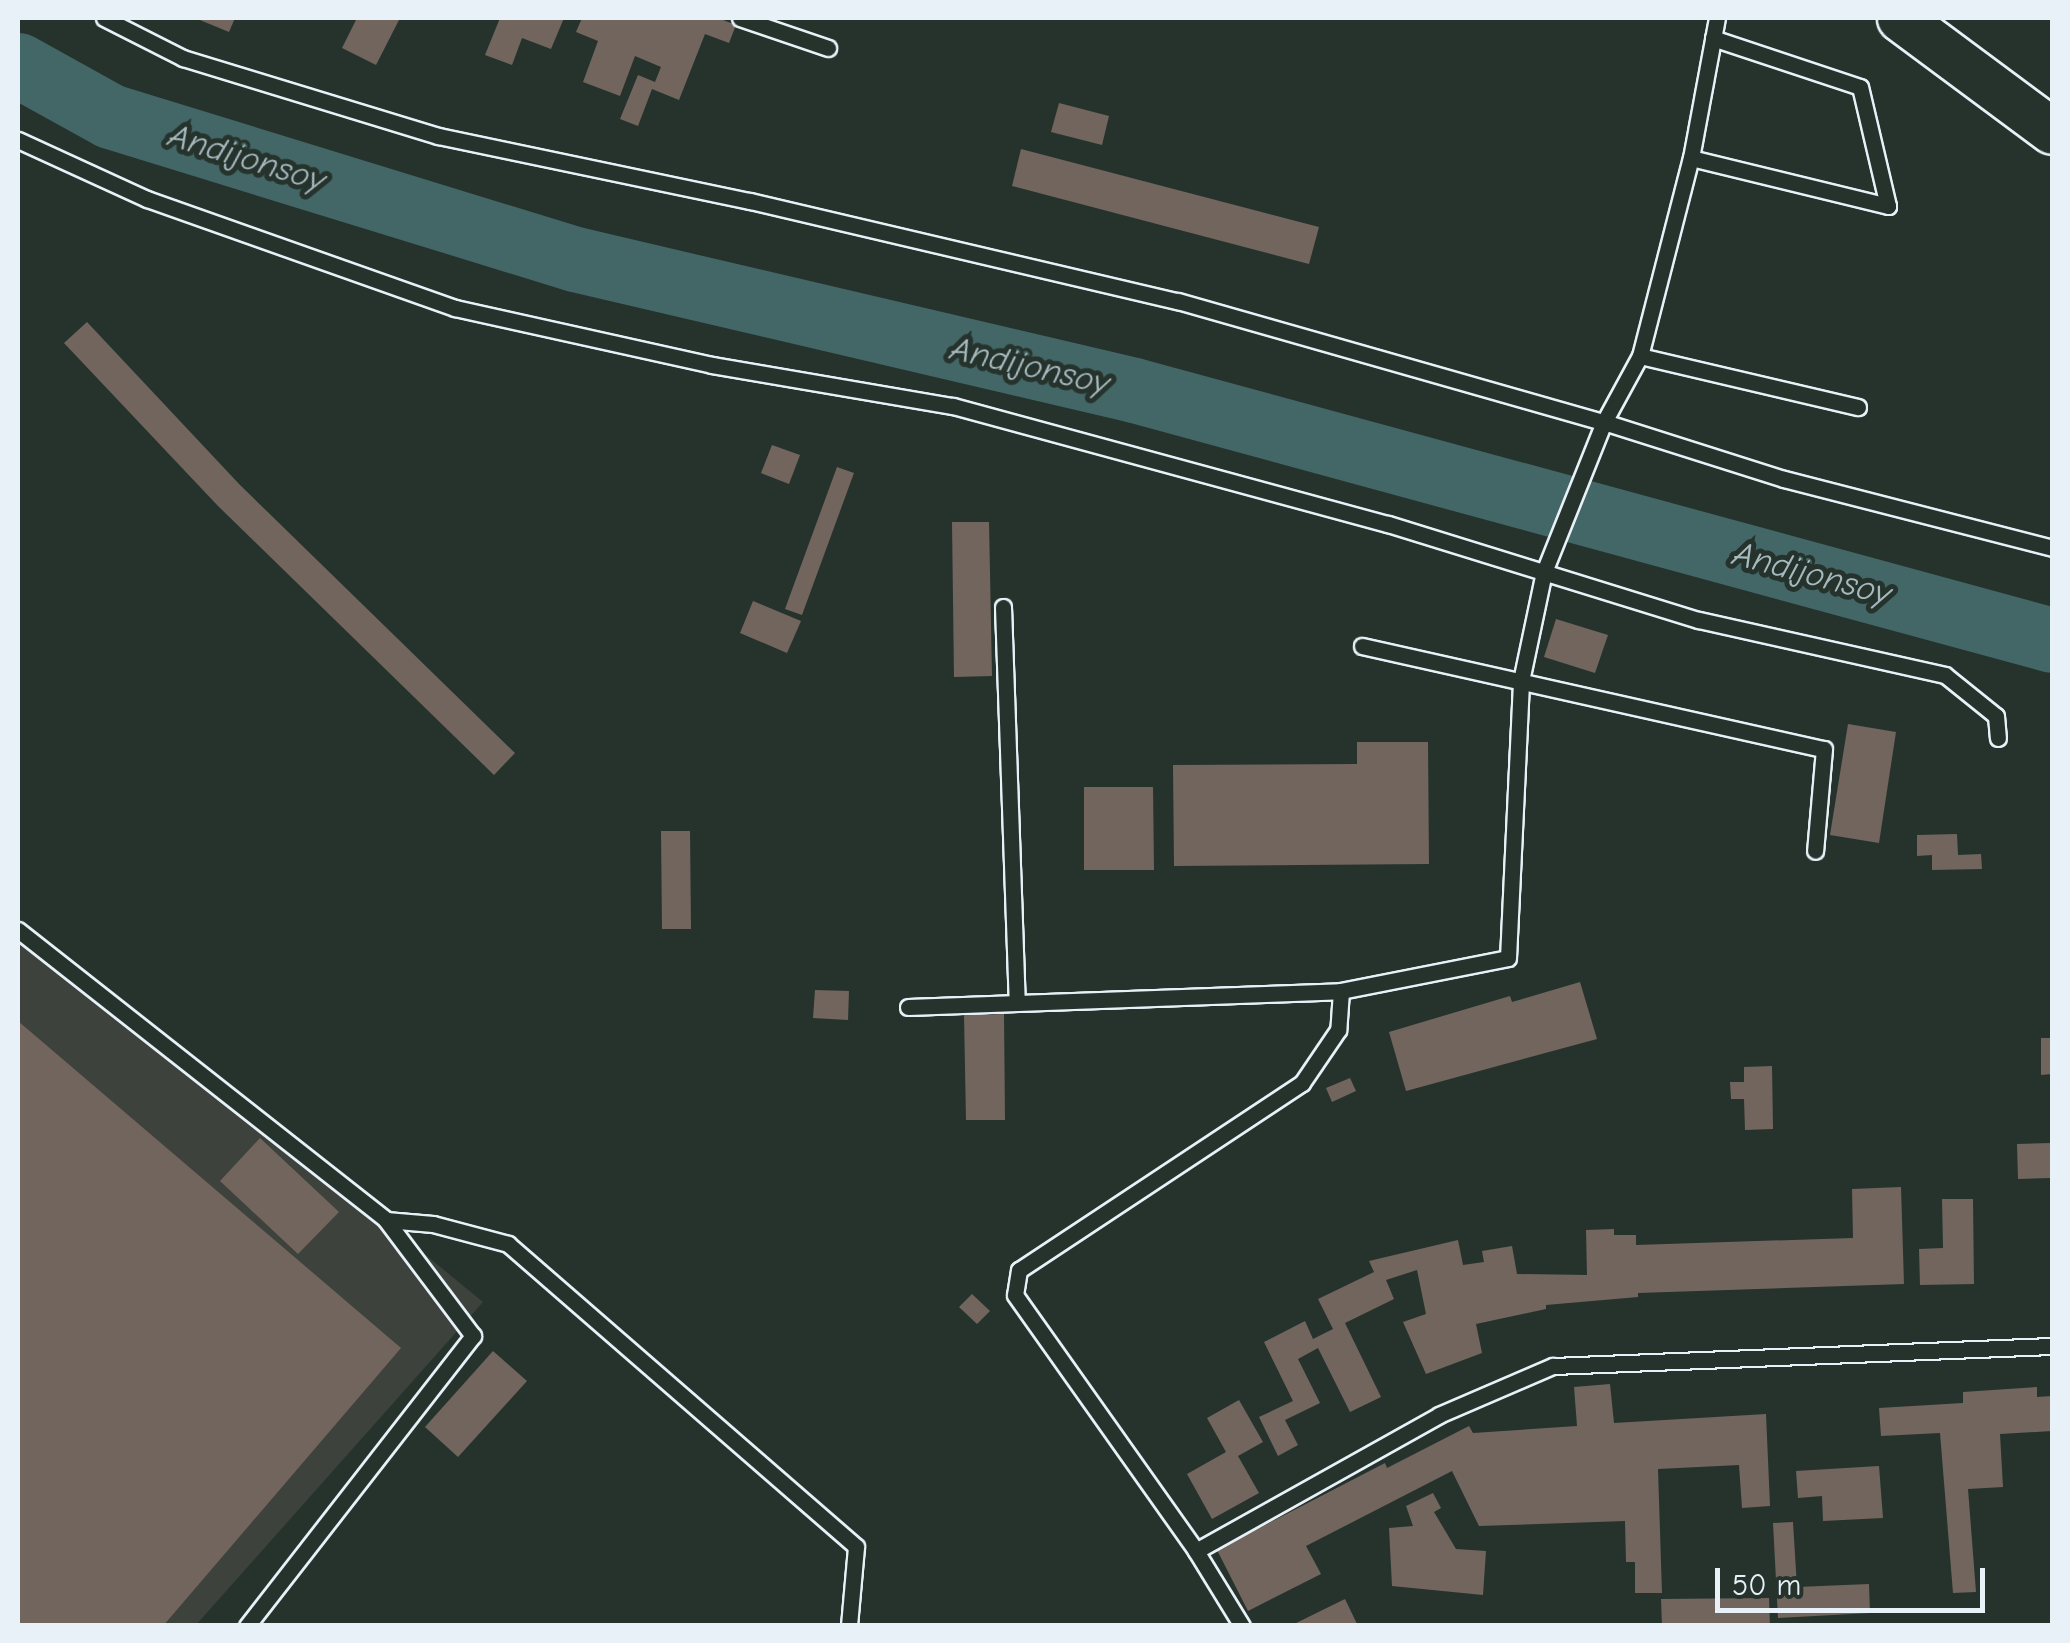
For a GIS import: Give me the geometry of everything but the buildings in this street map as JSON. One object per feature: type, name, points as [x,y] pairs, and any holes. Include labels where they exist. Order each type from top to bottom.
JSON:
[{"type":"main road","points":[[1900,18],[2052,132]]},
{"type":"lane","points":[[104,18],[183,58],[438,136],[750,201],[1178,301],[1604,422],[1784,479],[2052,548]]},
{"type":"lane","points":[[740,18],[828,48]]},
{"type":"lane","points":[[908,1007],[1341,992],[1508,958],[1521,681],[1544,572],[1604,422],[1640,356],[1690,158],[1717,18]]},
{"type":"lane","points":[[1690,158],[1888,206],[1860,87],[1713,38]]},
{"type":"lane","points":[[18,140],[147,199],[455,308],[712,365],[952,406],[1388,524],[1699,620],[1946,675],[1996,716],[1998,738]]},
{"type":"lane","points":[[1640,356],[1858,407]]},
{"type":"lane","points":[[1003,607],[1017,1003]]},
{"type":"lane","points":[[1362,646],[1824,749],[1815,851]]},
{"type":"lane","points":[[18,930],[386,1220],[473,1336],[246,1626]]},
{"type":"lane","points":[[1242,1626],[1196,1551],[1015,1295],[1019,1270],[1302,1083],[1338,1030],[1341,992]]},
{"type":"lane","points":[[386,1220],[433,1224],[508,1244],[856,1547],[849,1626]]},
{"type":"lane","points":[[1196,1551],[1439,1415],[1552,1366],[2052,1346]]},
{"type":"shaded area","points":[[18,920],[483,1302],[196,1625],[18,1625]]},
{"type":"waterway","name":"Andijonsoy","points":[[18,65],[110,116],[575,259],[1134,390],[2052,640]]}]
